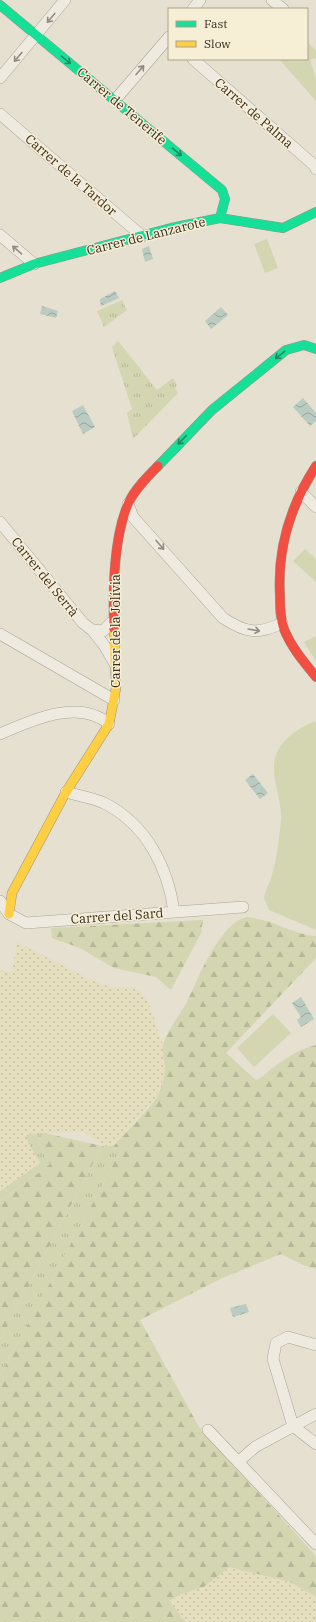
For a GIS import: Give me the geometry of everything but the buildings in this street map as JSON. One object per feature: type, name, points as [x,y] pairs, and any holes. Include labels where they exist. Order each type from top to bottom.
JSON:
[{"type":"street","points":[[0,78],[65,0]]},
{"type":"street","points":[[194,8],[200,0]]},
{"type":"street","points":[[272,0],[282,8]]},
{"type":"street","name":"Carrer de Tenerife","points":[[0,4],[222,190],[225,199],[220,218]]},
{"type":"street","points":[[115,100],[168,38]]},
{"type":"street","name":"Carrer de Palma","points":[[194,60],[316,168]]},
{"type":"street","name":"Carrer de la Tardor","points":[[0,114],[142,236]]},
{"type":"street","name":"Carrer de Lanzarote","points":[[0,278],[34,264],[142,236],[220,218],[284,228],[316,212]]},
{"type":"street","points":[[0,235],[34,264]]},
{"type":"street","name":"Carrer de la Jolívia","points":[[9,914],[12,893],[66,792],[109,724],[114,700],[116,666],[113,621],[113,589],[120,531],[128,504],[148,476],[212,410],[227,397],[286,350],[304,345],[316,349]]},
{"type":"street","points":[[316,466],[292,509],[280,546],[279,590],[282,623],[295,649],[316,677]]},
{"type":"street","points":[[301,492],[316,508]]},
{"type":"street","points":[[128,504],[133,517],[156,540],[223,618],[232,624],[260,632],[282,623]]},
{"type":"street","name":"Carrer del Serrà","points":[[0,522],[70,609],[92,630],[104,645],[116,666]]},
{"type":"street","points":[[120,531],[128,524],[140,525]]},
{"type":"street","points":[[92,630],[103,631],[113,621]]},
{"type":"street","points":[[0,634],[114,700]]},
{"type":"street","points":[[0,734],[43,718],[73,711],[90,713],[103,718],[109,724]]},
{"type":"street","points":[[66,792],[103,803],[127,816],[145,834],[167,881],[174,912]]},
{"type":"street","name":"Carrer del Sard","points":[[0,901],[9,914],[26,924],[243,907]]},
{"type":"street","points":[[316,1345],[288,1337],[276,1343],[273,1359],[293,1426],[316,1444]]},
{"type":"street","points":[[238,1462],[255,1446],[316,1414]]},
{"type":"street","points":[[208,1430],[316,1544]]},
{"type":"shaded area","points":[[17,942],[94,981],[110,987],[133,987],[141,993],[149,1003],[163,1046],[165,1068],[157,1096],[114,1146],[102,1146],[83,1131],[27,1135],[28,1142],[41,1163],[0,1191],[0,970],[12,972]]},
{"type":"shaded area","points":[[229,1567],[290,1582],[316,1597],[316,1622],[186,1622],[169,1602],[180,1595],[204,1587]]},
{"type":"green space","points":[[308,43],[316,50],[316,58],[310,60],[316,79],[316,101],[280,60],[308,60]]},
{"type":"green space","points":[[267,239],[278,268],[265,273],[254,244]]},
{"type":"green space","points":[[122,300],[127,310],[104,327],[97,311]]},
{"type":"green space","points":[[118,341],[157,390],[173,378],[177,385],[175,388],[178,393],[133,439],[127,413],[132,409],[112,347]]},
{"type":"green space","points":[[305,549],[316,559],[316,582],[293,561]]},
{"type":"green space","points":[[316,636],[316,661],[304,642]]},
{"type":"green space","points":[[316,721],[316,930],[269,910],[264,898],[275,864],[281,820],[274,775],[277,752],[287,738],[301,728]]},
{"type":"green space","points":[[247,917],[256,918],[299,933],[316,936],[316,958],[226,1053],[256,1080],[279,1063],[299,1051],[316,1045],[316,1269],[303,1265],[281,1254],[220,1279],[140,1320],[199,1427],[316,1556],[316,1597],[290,1582],[229,1567],[204,1587],[180,1595],[169,1601],[186,1622],[0,1622],[0,1376],[120,1152],[114,1146],[158,1095],[165,1069],[163,1045],[165,1039],[187,1002],[204,966],[219,940],[228,929],[237,921]]},
{"type":"green space","points":[[203,920],[201,933],[171,990],[156,977],[114,968],[80,948],[52,938],[51,928]]},
{"type":"green space","points":[[273,1014],[291,1033],[254,1067],[237,1048]]},
{"type":"green space","points":[[44,1133],[38,1140],[42,1151],[50,1164],[15,1191],[0,1200],[0,1191],[40,1163],[28,1142],[26,1135]]},
{"type":"green space","points":[[44,1133],[102,1146],[0,1340],[0,1200],[15,1191],[50,1164],[42,1151],[38,1139]]},
{"type":"green space","points":[[102,1146],[114,1146],[120,1152],[0,1376],[0,1340]]},
{"type":"water","points":[[149,246],[153,259],[145,262],[142,249]]},
{"type":"water","points":[[115,291],[119,298],[101,306],[100,299]]},
{"type":"water","points":[[42,306],[58,311],[56,318],[40,314]]},
{"type":"water","points":[[221,307],[228,315],[211,329],[205,321]]},
{"type":"water","points":[[303,398],[316,413],[316,421],[310,426],[293,407]]},
{"type":"water","points":[[83,405],[95,427],[83,434],[72,411]]},
{"type":"water","points":[[253,774],[268,793],[260,799],[245,780]]},
{"type":"water","points":[[301,997],[314,1019],[301,1027],[297,1020],[301,1017],[292,1003]]},
{"type":"water","points":[[246,1304],[249,1312],[233,1317],[230,1308]]},
{"type":"traffic: fast","points":[[0,5],[222,190],[225,199],[220,218]]},
{"type":"traffic: fast","points":[[0,278],[34,264],[171,228],[220,218],[283,228],[316,212]]},
{"type":"traffic: fast","points":[[158,466],[212,410],[286,350],[304,345],[316,349]]},
{"type":"traffic: slow","points":[[9,914],[12,893],[66,792],[109,724],[116,688],[114,629]]},
{"type":"traffic: jam","points":[[114,629],[115,564],[124,516],[129,502],[135,492],[158,466]]},
{"type":"traffic: jam","points":[[316,466],[292,512],[283,544],[280,578],[280,612],[284,629],[294,648],[316,677]]}]
